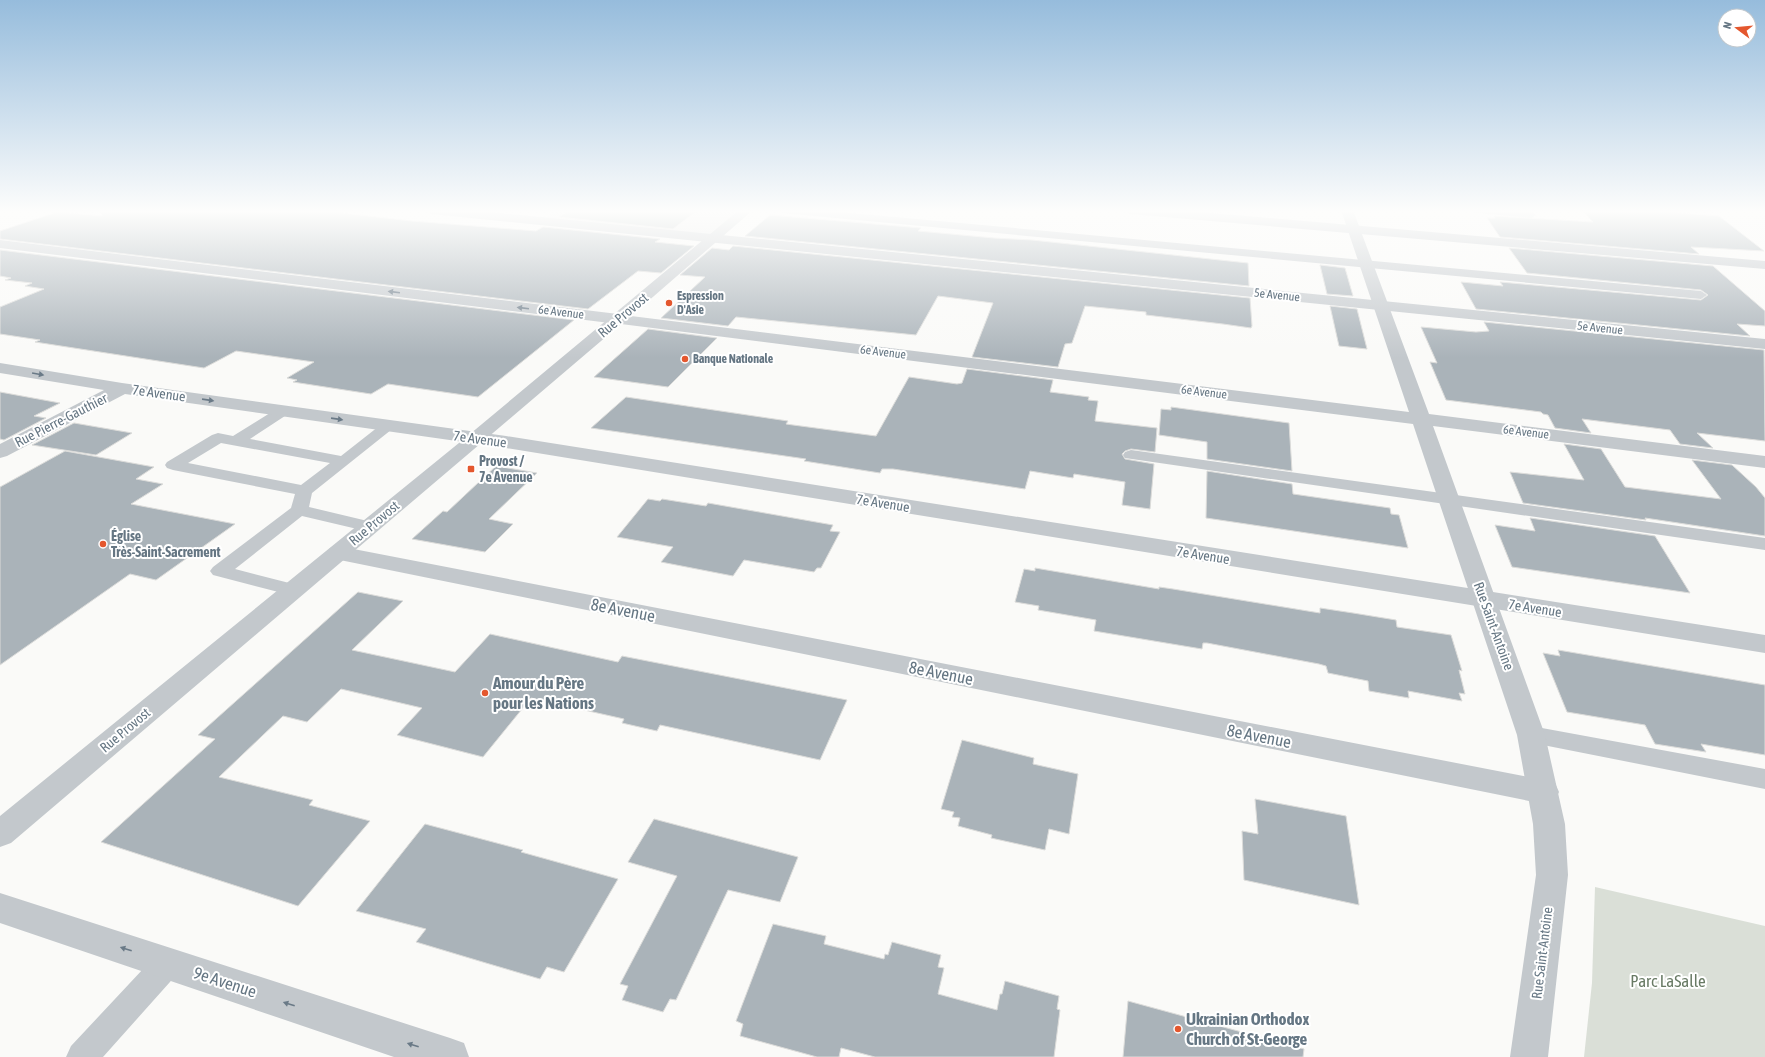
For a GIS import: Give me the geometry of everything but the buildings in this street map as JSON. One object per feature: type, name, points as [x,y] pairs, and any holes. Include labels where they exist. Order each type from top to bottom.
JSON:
[{"type":"street","name":"6e Avenue","points":[[126,259],[1765,462]]},
{"type":"street","name":"Rue Provost","points":[[0,834],[477,438],[689,259]]},
{"type":"street","name":"5e Avenue","points":[[926,259],[1765,344]]},
{"type":"street","name":"Rue Saint-Antoine","points":[[1363,259],[1531,735],[1544,792],[1549,824],[1552,875],[1529,1057]]},
{"type":"street","points":[[1698,259],[1765,265]]},
{"type":"street","name":"7e Avenue","points":[[0,368],[122,388],[477,438],[1765,644]]},
{"type":"street","name":"Rue Pierre-Gauthier","points":[[0,452],[122,388]]},
{"type":"street","name":"8e Avenue","points":[[338,553],[1544,792]]},
{"type":"street","name":"9e Avenue","points":[[0,908],[450,1057]]},
{"type":"lane","points":[[1315,259],[1701,295]]},
{"type":"lane","points":[[236,441],[284,411]]},
{"type":"lane","points":[[294,590],[220,571],[299,510],[304,490],[388,426]]},
{"type":"lane","points":[[304,490],[173,466],[218,438],[344,460]]},
{"type":"lane","points":[[1131,455],[1765,544]]},
{"type":"lane","points":[[299,510],[370,527]]},
{"type":"lane","points":[[1531,735],[1765,779]]},
{"type":"lane","points":[[82,1057],[168,963]]},
{"type":"green space","name":"Parc LaSalle","points":[[1595,887],[1765,926],[1765,1057],[1584,1057],[1592,983]]},
{"type":"place","name":"Espression D'Asie","points":[[669,303]]},
{"type":"place","name":"Banque Nationale","points":[[685,359]]},
{"type":"place","name":"Provost / 7e Avenue","points":[[471,469]]},
{"type":"place","name":"Église Très-Saint-Sacrement","points":[[103,544]]},
{"type":"place","name":"Amour du Père pour les Nations","points":[[485,693]]},
{"type":"place","name":"Ukrainian Orthodox Church of St-George","points":[[1178,1029]]}]
